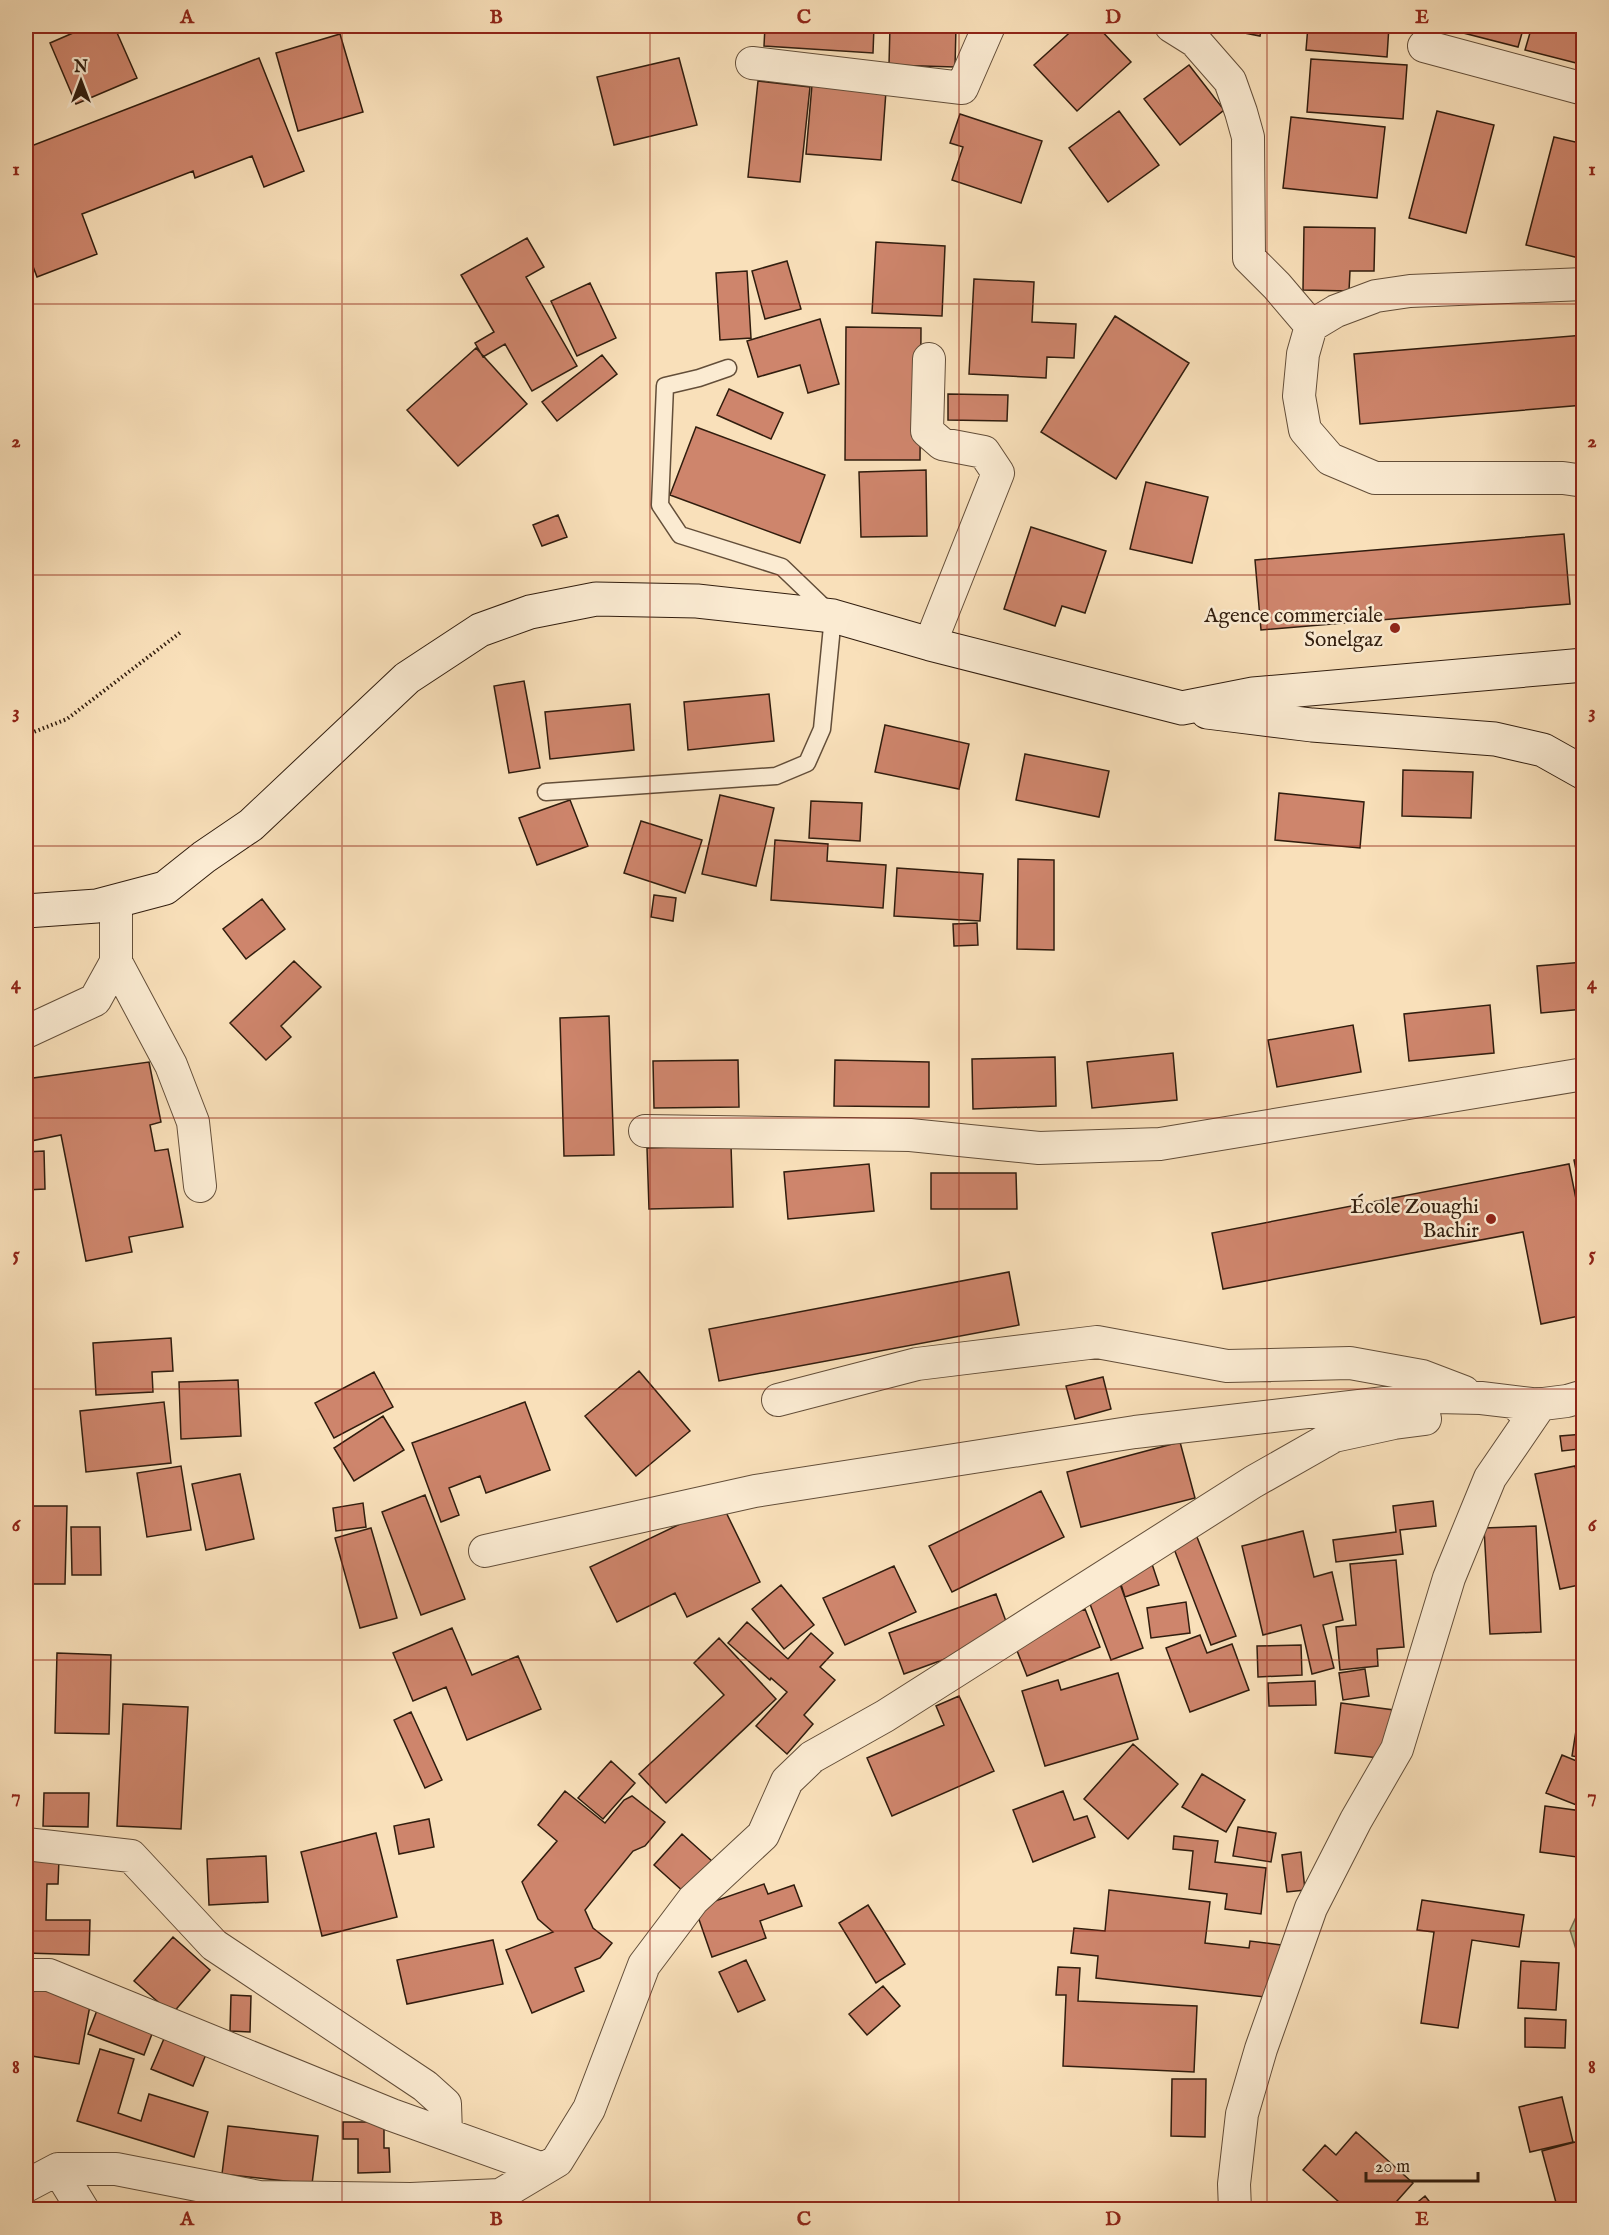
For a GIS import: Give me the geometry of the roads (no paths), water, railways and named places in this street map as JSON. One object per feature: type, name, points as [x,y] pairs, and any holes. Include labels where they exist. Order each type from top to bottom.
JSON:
[{"type":"main road","points":[[26,911],[97,906],[165,888],[204,857],[251,825],[407,678],[480,630],[530,612],[596,599],[697,601],[833,616],[930,644],[1182,708],[1312,725],[1495,739],[1543,750],[1584,773]]},
{"type":"main road","points":[[1182,708],[1253,694],[1584,665]]},
{"type":"street","points":[[752,63],[962,88],[989,26]]},
{"type":"street","points":[[1171,26],[1195,41],[1230,81],[1248,137],[1249,258],[1311,326]]},
{"type":"street","points":[[1424,46],[1584,89]]},
{"type":"street","points":[[1584,284],[1410,291],[1376,296],[1336,311],[1311,326],[1303,354],[1299,396],[1305,430],[1330,459],[1375,478],[1563,478],[1584,481]]},
{"type":"street","points":[[929,359],[927,431],[942,444],[984,452],[998,473],[930,644]]},
{"type":"street","points":[[116,901],[116,962],[171,1065],[190,1113],[200,1186]]},
{"type":"street","points":[[26,1032],[95,1000],[116,962]]},
{"type":"street","points":[[645,1131],[910,1135],[1039,1148],[1160,1144],[1584,1074]]},
{"type":"street","points":[[778,1400],[917,1364],[1097,1342],[1227,1366],[1350,1363],[1422,1376],[1482,1398]]},
{"type":"street","points":[[26,2186],[58,2169],[116,2169],[259,2197],[411,2199],[500,2195],[557,2161],[589,2109],[644,1965],[693,1900],[763,1835],[787,1781],[812,1757],[885,1716],[1253,1482],[1334,1436],[1394,1423],[1540,1405],[1584,1396]]},
{"type":"street","points":[[485,1551],[755,1491],[1135,1432],[1436,1397],[1482,1398],[1540,1405]]},
{"type":"street","points":[[1235,2210],[1234,2184],[1242,2114],[1261,2049],[1311,1908],[1356,1820],[1397,1749],[1449,1578],[1490,1478],[1540,1405]]},
{"type":"street","points":[[26,1844],[131,1856],[214,1945],[425,2086],[445,2104],[446,2134]]},
{"type":"street","points":[[26,1975],[49,1975],[392,2115],[543,2169]]},
{"type":"street","points":[[58,2169],[83,2210]]},
{"type":"lane","points":[[546,792],[776,776],[807,764],[822,729],[833,616],[782,567],[680,535],[660,505],[665,386],[728,368]]},
{"type":"place","name":"Agence commerciale Sonelgaz","points":[[1395,628]]},
{"type":"place","name":"École Zouaghi Bachir","points":[[1491,1219]]}]
